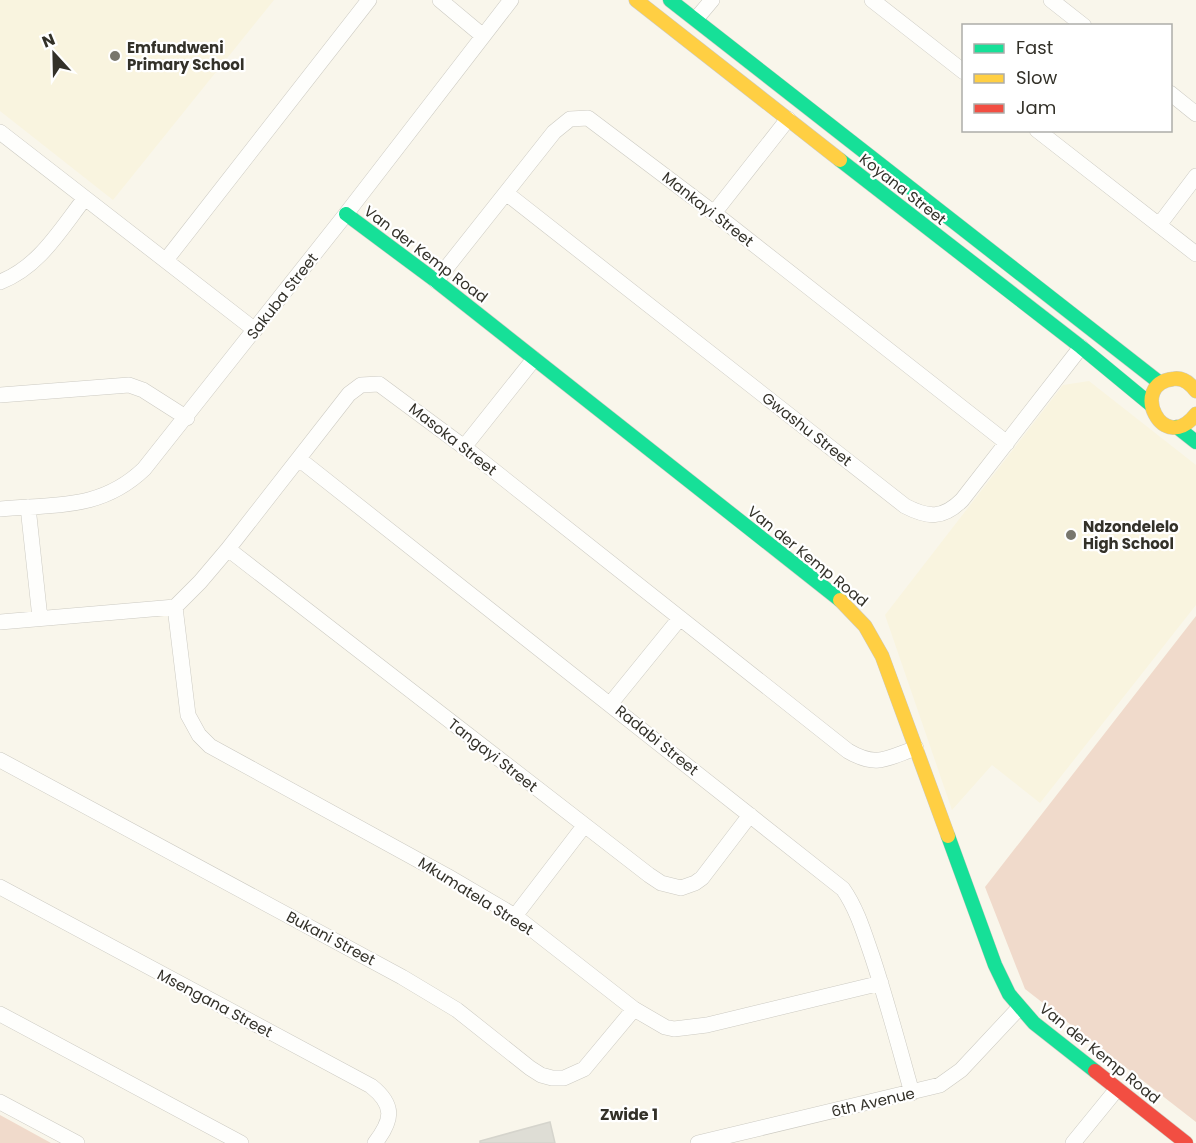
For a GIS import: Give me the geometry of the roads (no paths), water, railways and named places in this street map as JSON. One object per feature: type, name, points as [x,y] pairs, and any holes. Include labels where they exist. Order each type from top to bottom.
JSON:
[{"type":"main road","name":"Koyana Street","points":[[636,0],[1081,347],[1150,404],[1152,412],[1161,423],[1177,427],[1196,442]]},
{"type":"main road","name":"Koyana Street","points":[[670,0],[1160,383]]},
{"type":"main road","name":"Van der Kemp Road","points":[[346,214],[436,281],[848,606],[864,622],[880,648],[995,965],[1008,994],[1034,1023],[1186,1143]]},
{"type":"main road","points":[[1150,404],[1151,396],[1160,383],[1173,378],[1193,381]]},
{"type":"main road","points":[[1177,427],[1185,424],[1196,414]]},
{"type":"street","points":[[165,260],[369,0]]},
{"type":"street","points":[[440,0],[483,36]]},
{"type":"street","name":"Sakuba Street","points":[[0,509],[90,501],[120,488],[144,469],[187,418],[511,0]]},
{"type":"street","points":[[696,20],[712,0]]},
{"type":"street","points":[[872,0],[962,71]]},
{"type":"street","points":[[1051,0],[1081,24]]},
{"type":"street","points":[[1172,95],[1196,114]]},
{"type":"street","name":"Mankayi Street","points":[[436,281],[554,132],[570,119],[583,117],[594,121],[1007,442]]},
{"type":"street","points":[[714,213],[789,119]]},
{"type":"street","points":[[0,132],[255,330]]},
{"type":"street","points":[[1040,132],[1196,255]]},
{"type":"street","points":[[1159,225],[1196,176]]},
{"type":"street","name":"Gwashu Street","points":[[506,194],[905,506],[918,513],[946,513],[955,507],[1081,347]]},
{"type":"street","points":[[0,282],[13,277],[35,262],[85,198]]},
{"type":"street","points":[[464,447],[534,359]]},
{"type":"street","name":"Masoka Street","points":[[175,607],[228,549],[349,394],[355,388],[368,383],[384,386],[835,741],[860,758],[877,761],[916,748]]},
{"type":"street","points":[[0,395],[129,385],[143,390],[187,418]]},
{"type":"street","name":"Radabi Street","points":[[299,459],[843,889],[857,914],[881,983],[912,1093]]},
{"type":"street","points":[[28,507],[40,618]]},
{"type":"street","name":"Tangayi Street","points":[[228,549],[584,826],[649,875],[670,886],[681,888],[702,878],[750,814]]},
{"type":"street","points":[[0,622],[175,607]]},
{"type":"street","name":"Mkumatela Street","points":[[175,607],[188,715],[199,735],[210,746],[447,876],[515,916],[634,1009],[665,1028],[688,1028],[881,983]]},
{"type":"street","points":[[610,703],[680,618]]},
{"type":"street","name":"Bukani Street","points":[[0,760],[421,988],[457,1010],[541,1075],[564,1078],[584,1069],[634,1009]]},
{"type":"street","points":[[515,916],[584,826]]},
{"type":"street","name":"Msengana Street","points":[[0,887],[371,1086],[386,1100],[389,1110],[389,1122],[375,1143]]},
{"type":"street","name":"6th Avenue","points":[[698,1143],[939,1085],[962,1070],[1019,1008]]},
{"type":"street","points":[[0,1014],[240,1143]]},
{"type":"street","points":[[1072,1143],[1117,1089]]},
{"type":"street","points":[[0,1102],[78,1143]]},
{"type":"place","name":"Emfundweni Primary School","points":[[115,56]]},
{"type":"place","name":"Ndzondelelo High School","points":[[1071,535]]},
{"type":"district","name":"Zwide 1","points":[[629,1114]]}]
